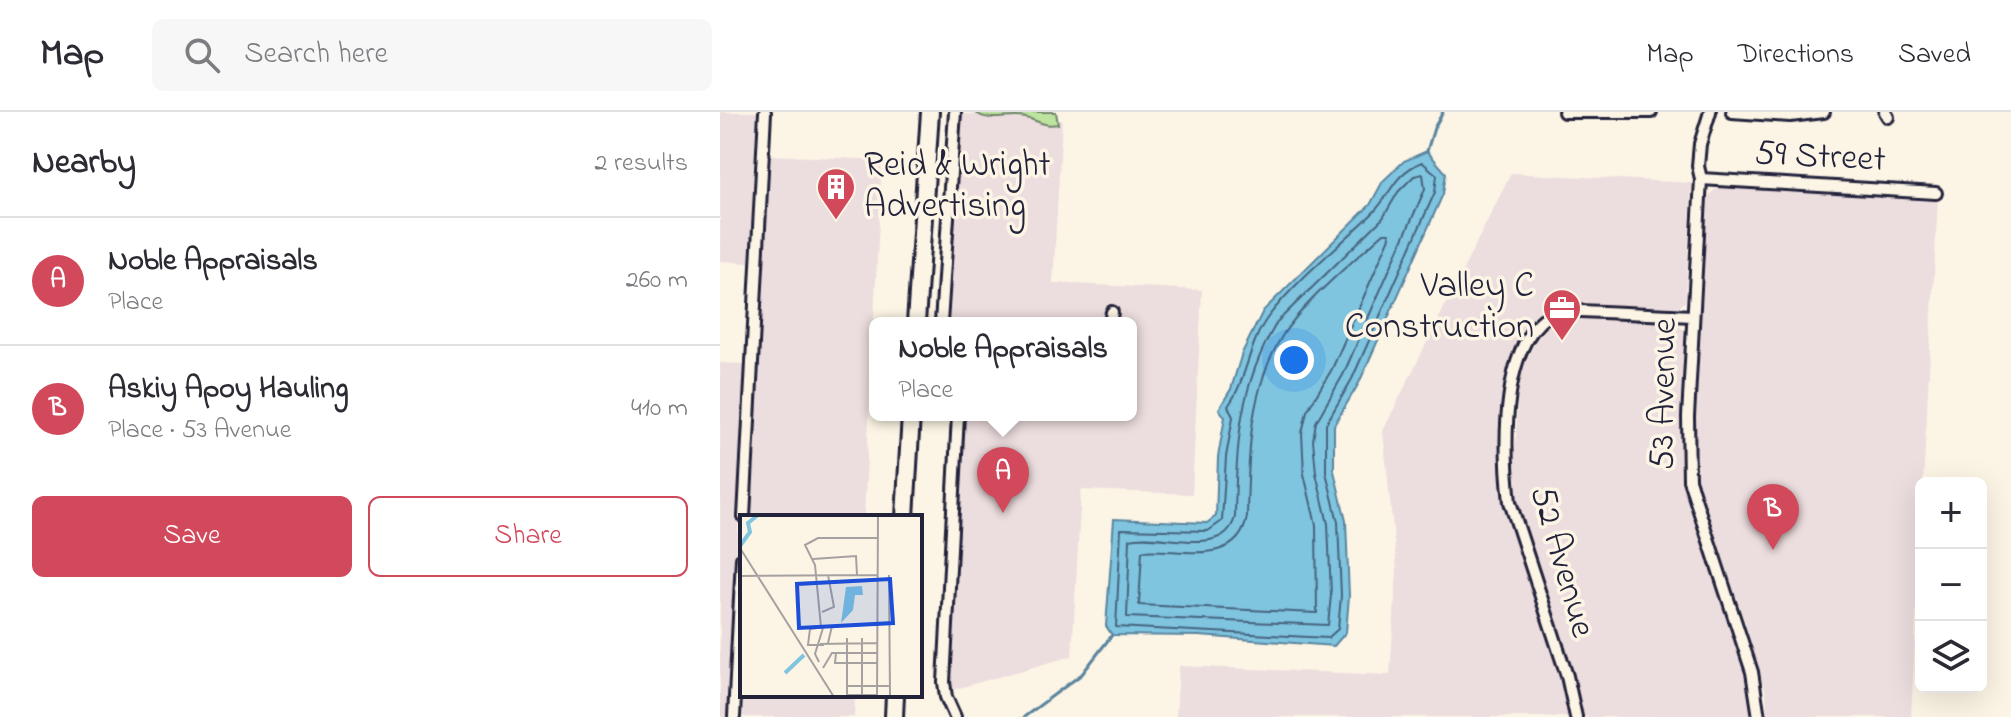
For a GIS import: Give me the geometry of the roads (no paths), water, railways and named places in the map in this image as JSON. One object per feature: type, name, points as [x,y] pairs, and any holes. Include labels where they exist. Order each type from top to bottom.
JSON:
[{"type":"main road","points":[[916,317],[930,112]]},
{"type":"main road","points":[[905,515],[911,421]]},
{"type":"main road","points":[[894,717],[895,697]]},
{"type":"street","points":[[744,515],[765,112]]},
{"type":"street","points":[[941,317],[955,112]]},
{"type":"street","points":[[1564,112],[1651,112]]},
{"type":"street","name":"53 Avenue","points":[[1710,112],[1700,144],[1698,166],[1701,179],[1693,316],[1689,480],[1752,672],[1759,717]]},
{"type":"street","points":[[1732,112],[1824,112]]},
{"type":"street","name":"59 Street","points":[[1701,179],[1936,193]]},
{"type":"street","points":[[923,210],[949,211]]},
{"type":"street","name":"52 Avenue","points":[[1576,717],[1567,676],[1514,520],[1508,489],[1513,369],[1532,329],[1545,315],[1558,310],[1693,316]]},
{"type":"street","points":[[955,717],[946,697],[944,682],[958,421]]},
{"type":"street","points":[[734,717],[740,598]]},
{"type":"water","points":[[1427,151],[1446,173],[1443,194],[1359,383],[1334,425],[1334,471],[1346,521],[1349,596],[1346,632],[1334,646],[1199,636],[1112,635],[1106,626],[1114,519],[1207,523],[1216,516],[1218,457],[1225,417],[1219,409],[1231,389],[1242,353],[1263,311],[1370,205],[1383,181],[1404,161]]},
{"type":"waterway","points":[[1427,151],[1443,112]]},
{"type":"waterway","points":[[1024,717],[1082,674],[1112,635]]},
{"type":"place","name":"Reid & Wright Advertising","points":[[836,221]]},
{"type":"place","name":"Valley C Construction","points":[[1562,342]]},
{"type":"place","name":"Noble Appraisals","points":[[1003,513]]},
{"type":"place","name":"Askiy Apoy Hauling","points":[[1773,550]]}]
